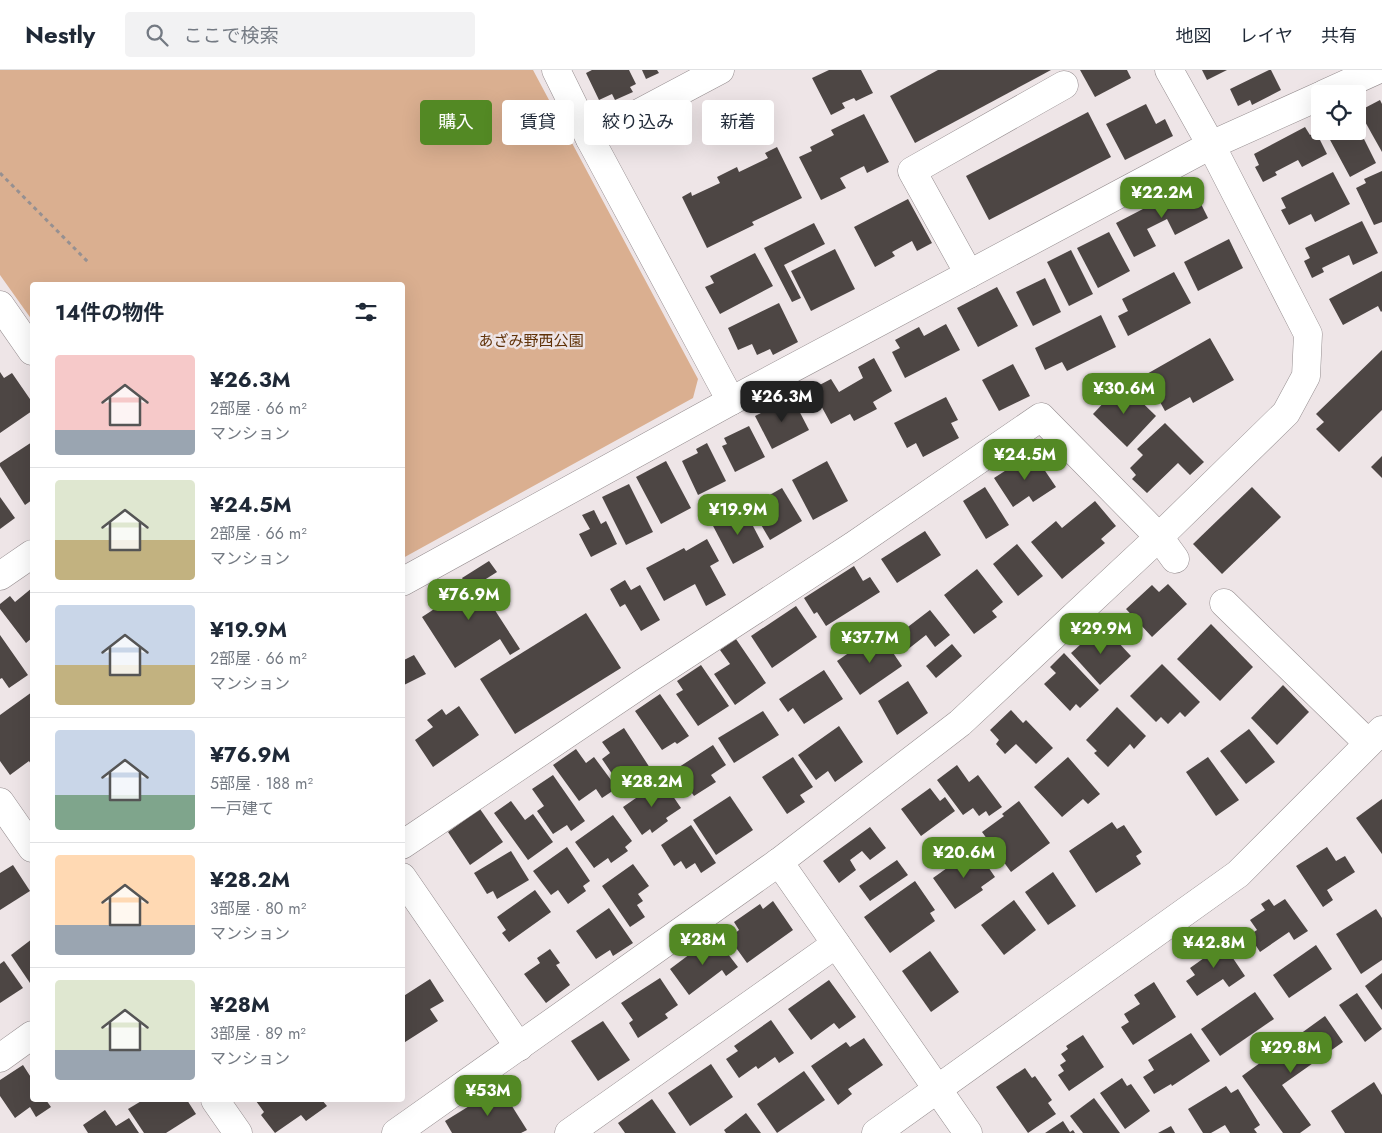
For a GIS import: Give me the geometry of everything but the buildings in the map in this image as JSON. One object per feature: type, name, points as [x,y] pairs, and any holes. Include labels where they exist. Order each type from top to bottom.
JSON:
[{"type":"street","points":[[556,70],[584,127]]},
{"type":"street","points":[[663,100],[720,70]]},
{"type":"street","points":[[396,1133],[779,862],[960,723],[1159,537],[1286,412],[1306,376],[1308,334],[1211,145],[1169,70]]},
{"type":"street","points":[[1344,85],[1377,70]]},
{"type":"street","points":[[969,274],[912,171],[1064,85]]},
{"type":"street","points":[[405,580],[731,401],[1211,145],[1311,100]]},
{"type":"street","points":[[593,145],[731,401]]},
{"type":"street","points":[[0,305],[30,348]]},
{"type":"street","points":[[405,842],[644,682],[853,546],[1041,417],[1159,537],[1175,559]]},
{"type":"street","points":[[0,576],[30,555]]},
{"type":"street","points":[[876,1133],[1238,874],[1375,736],[1224,603]]},
{"type":"street","points":[[0,802],[21,834]]},
{"type":"street","points":[[779,862],[968,1133]]},
{"type":"street","points":[[405,881],[519,1047]]},
{"type":"street","points":[[569,1133],[836,944]]},
{"type":"street","points":[[0,1058],[30,1036]]},
{"type":"street","points":[[216,1102],[238,1133]]},
{"type":"path","points":[[0,172],[89,263]]},
{"type":"green space","name":"あざみ野西公園","points":[[0,70],[533,70],[549,100],[502,100],[502,145],[573,145],[698,379],[693,398],[405,557],[405,282],[30,282],[30,317],[0,275]]}]
